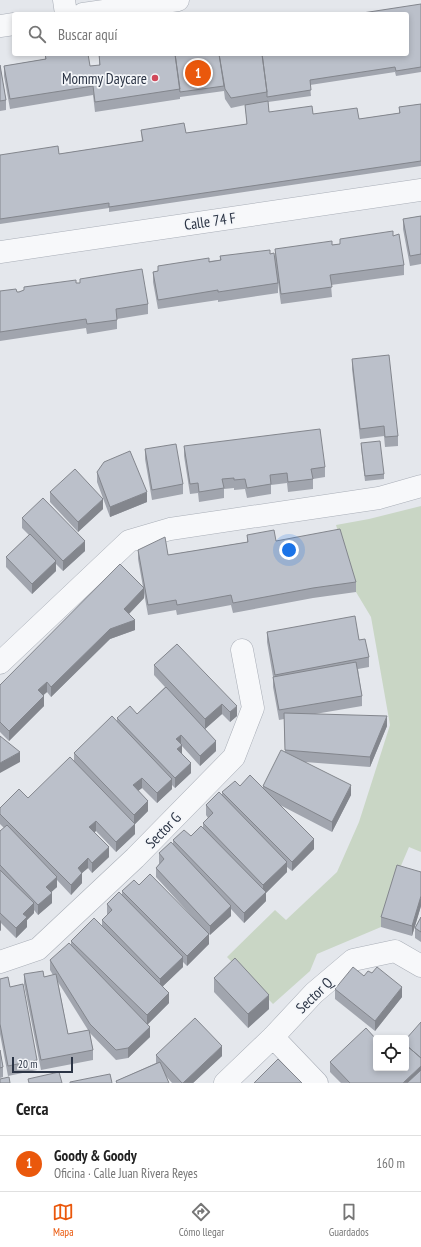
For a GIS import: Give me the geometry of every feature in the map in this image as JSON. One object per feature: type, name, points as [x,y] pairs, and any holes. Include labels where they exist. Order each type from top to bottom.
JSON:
[{"type":"street","points":[[64,0],[66,12]]},
{"type":"street","points":[[97,12],[178,0]]},
{"type":"street","points":[[0,26],[12,24]]},
{"type":"street","name":"Calle 74 F","points":[[0,252],[421,190]]},
{"type":"street","points":[[0,663],[128,541],[170,529],[379,498],[421,486]]},
{"type":"street","name":"Sector G","points":[[0,962],[38,949],[135,858],[234,757],[253,708],[242,650]]},
{"type":"street","name":"Sector Q","points":[[224,1083],[273,1037],[314,993],[353,960],[395,951],[421,966]]},
{"type":"street","points":[[273,1037],[317,1083]]},
{"type":"green space","points":[[421,506],[421,852],[409,847],[397,875],[381,927],[317,954],[310,971],[273,1004],[227,957],[275,910],[286,920],[337,872],[359,822],[390,725],[371,617],[356,592],[336,525],[369,519]]},
{"type":"building","points":[[421,4],[421,67],[396,71],[395,67],[310,80],[311,90],[267,97],[262,56],[409,56],[409,12],[369,12]]},
{"type":"building","points":[[45,56],[88,56],[90,66],[100,65],[99,56],[175,56],[180,89],[95,102],[93,86],[10,99],[4,66],[46,59]]},
{"type":"building","points":[[175,56],[219,56],[224,86],[180,92]]},
{"type":"building","points":[[219,56],[262,56],[267,92],[231,98],[225,89]]},
{"type":"building","points":[[0,65],[6,100],[0,101]]},
{"type":"building","points":[[268,101],[269,112],[312,106],[313,114],[357,108],[359,119],[400,113],[399,107],[421,104],[421,161],[109,207],[109,203],[0,219],[0,155],[58,146],[59,154],[143,141],[141,130],[184,123],[186,133],[247,124],[245,105]]},
{"type":"building","points":[[421,216],[421,254],[410,256],[403,219]]},
{"type":"building","points":[[393,231],[393,236],[399,234],[404,265],[330,275],[332,287],[281,294],[275,249],[332,241],[332,245],[340,244],[340,239]]},
{"type":"building","points":[[270,250],[270,254],[274,253],[278,283],[218,292],[218,290],[158,300],[153,272],[158,271],[158,266],[209,258],[209,262],[221,260],[220,256]]},
{"type":"building","points":[[142,269],[148,304],[116,309],[117,320],[87,324],[86,319],[0,332],[0,291],[16,289],[17,292],[19,292],[24,290],[24,287],[76,280],[76,283],[80,283],[80,279]]},
{"type":"building","points":[[389,355],[398,436],[385,437],[384,426],[360,429],[352,359]]},
{"type":"building","points":[[320,429],[325,467],[311,469],[313,479],[288,482],[287,473],[270,475],[271,484],[247,488],[245,479],[222,479],[224,488],[199,492],[198,483],[190,484],[184,446]]},
{"type":"building","points":[[380,441],[384,474],[365,476],[361,443]]},
{"type":"building","points":[[176,444],[183,484],[152,490],[145,449]]},
{"type":"building","points":[[130,451],[147,492],[110,507],[97,472],[104,462]]},
{"type":"building","points":[[75,469],[103,499],[78,522],[50,492]]},
{"type":"building","points":[[43,498],[85,541],[63,561],[22,518]]},
{"type":"building","points":[[340,529],[356,582],[313,588],[233,603],[231,595],[177,605],[176,600],[148,605],[138,550],[165,537],[168,555],[248,542],[247,535],[274,530],[276,541]]},
{"type":"building","points":[[30,534],[56,561],[32,584],[6,557]]},
{"type":"building","points":[[120,564],[144,588],[124,609],[135,620],[110,629],[51,687],[47,682],[38,690],[44,696],[9,731],[0,722],[0,685]]},
{"type":"building","points":[[355,616],[359,640],[365,639],[369,657],[275,675],[267,632]]},
{"type":"building","points":[[177,644],[237,706],[230,712],[222,704],[205,719],[154,665]]},
{"type":"building","points":[[356,662],[362,696],[279,710],[273,677]]},
{"type":"building","points":[[166,687],[216,741],[200,756],[181,735],[176,739],[182,745],[177,749],[191,763],[175,778],[117,718],[130,706],[137,714]]},
{"type":"building","points":[[284,713],[387,716],[370,757],[285,750]]},
{"type":"building","points":[[112,716],[172,779],[157,793],[142,778],[133,785],[148,801],[134,815],[74,753]]},
{"type":"building","points":[[0,736],[20,752],[0,763]]},
{"type":"building","points":[[281,750],[351,785],[332,822],[263,786]]},
{"type":"building","points":[[70,757],[135,824],[116,842],[96,821],[89,827],[109,847],[92,863],[88,858],[78,868],[82,873],[71,885],[0,814],[0,808],[19,789],[28,798]]},
{"type":"building","points":[[250,775],[314,839],[292,862],[222,792],[235,781],[240,786]]},
{"type":"building","points":[[219,792],[287,862],[263,885],[203,823],[213,813],[206,805]]},
{"type":"building","points":[[7,825],[57,877],[46,887],[52,893],[38,905],[0,865],[0,831]]},
{"type":"building","points":[[201,826],[266,892],[244,913],[173,840],[184,830],[191,836]]},
{"type":"building","points":[[171,842],[231,906],[210,926],[156,868],[164,859],[159,853]]},
{"type":"building","points":[[397,865],[421,872],[421,896],[412,926],[381,917]]},
{"type":"building","points":[[0,870],[34,903],[23,914],[27,917],[16,928],[0,913]]},
{"type":"building","points":[[150,874],[209,934],[187,956],[122,891],[134,880],[139,885]]},
{"type":"building","points":[[119,892],[183,957],[160,979],[102,920],[112,910],[107,904]]},
{"type":"building","points":[[421,917],[421,932],[415,928]]},
{"type":"building","points":[[94,918],[169,993],[147,1015],[71,941]]},
{"type":"building","points":[[69,943],[150,1027],[128,1048],[116,1050],[90,1024],[50,960]]},
{"type":"building","points":[[235,958],[269,995],[248,1014],[214,978]]},
{"type":"building","points":[[353,967],[364,976],[368,971],[372,973],[377,967],[402,987],[375,1021],[335,989]]},
{"type":"building","points":[[43,971],[44,977],[56,974],[68,1034],[89,1030],[93,1050],[41,1060],[24,974]]},
{"type":"building","points":[[8,977],[10,987],[23,984],[37,1060],[8,1066],[0,1024],[0,979]]},
{"type":"building","points":[[195,1018],[222,1046],[182,1083],[156,1055]]},
{"type":"building","points":[[421,1022],[421,1058],[409,1048],[409,1036]]},
{"type":"building","points":[[366,1028],[373,1036],[373,1071],[409,1071],[409,1048],[421,1058],[421,1066],[403,1083],[350,1083],[330,1062]]},
{"type":"building","points":[[0,1050],[3,1067],[0,1068]]},
{"type":"building","points":[[278,1059],[302,1083],[254,1083]]},
{"type":"building","points":[[160,1062],[169,1083],[117,1083],[116,1081]]},
{"type":"building","points":[[421,1070],[421,1083],[407,1083]]},
{"type":"building","points":[[59,1072],[62,1083],[29,1083],[28,1079]]},
{"type":"building","points":[[110,1074],[112,1083],[70,1083],[70,1082]]},
{"type":"building","points":[[9,1077],[10,1083],[0,1083],[0,1079]]},
{"type":"place","name":"Goody & Goody","points":[[198,73]]},
{"type":"place","name":"Mommy Daycare","points":[[155,78]]}]
